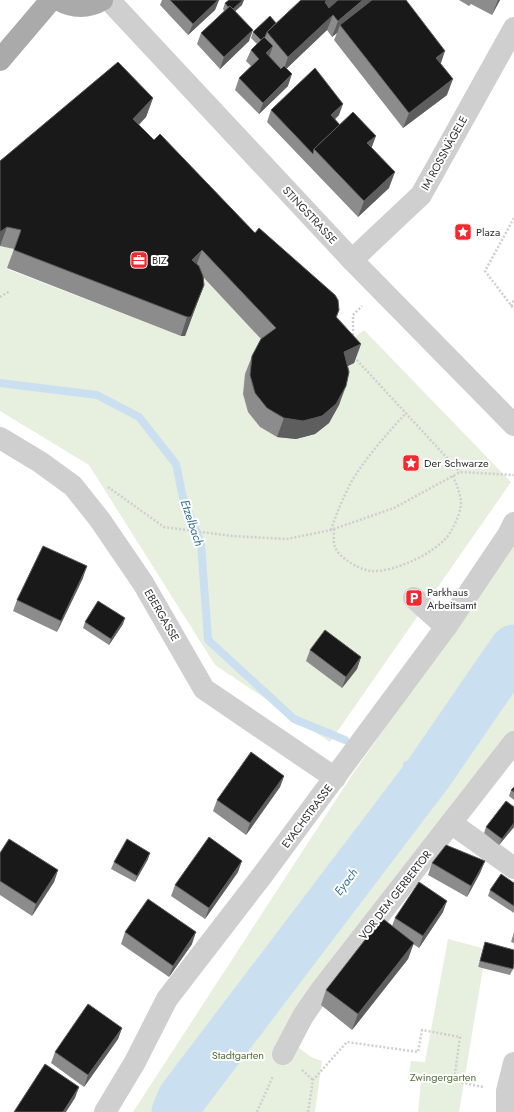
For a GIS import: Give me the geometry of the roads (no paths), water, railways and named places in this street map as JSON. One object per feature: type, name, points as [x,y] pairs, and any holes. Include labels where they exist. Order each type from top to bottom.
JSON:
[{"type":"main road","points":[[0,60],[51,0]]},
{"type":"main road","points":[[59,0],[66,4],[80,6],[94,4],[102,0]]},
{"type":"street","name":"STINGSTRASSE","points":[[109,0],[352,260],[514,425]]},
{"type":"street","name":"IM ROSSNÄGELE","points":[[352,260],[421,195],[514,28]]},
{"type":"street","name":"EBERGASSE","points":[[0,438],[40,462],[73,486],[100,520],[144,583],[204,689],[335,778]]},
{"type":"street","name":"EYACHSTRASSE","points":[[105,1112],[135,1062],[167,999],[261,877],[446,627],[508,535],[514,523]]},
{"type":"street","points":[[414,598],[446,627]]},
{"type":"street","name":"VOR DEM GERBERTOR","points":[[283,1054],[303,1016],[321,990],[514,742]]},
{"type":"street","points":[[451,823],[514,868]]},
{"type":"street","points":[[507,1102],[514,1063]]},
{"type":"waterway","name":"Etzelbach","points":[[0,383],[97,395],[139,417],[176,464],[183,498],[201,543],[208,640],[294,719],[345,740]]},
{"type":"waterway","name":"Eyach","points":[[176,1112],[182,1098],[428,774],[514,649]]},
{"type":"waterway","name":"Etzelbach","points":[[407,765],[428,774]]},
{"type":"place","name":"Plaza","points":[[463,232]]},
{"type":"place","name":"BIZ","points":[[139,260]]},
{"type":"place","name":"Der Schwarze","points":[[411,463]]},
{"type":"place","name":"Parkhaus Arbeitsamt","points":[[414,598]]},
{"type":"park label","name":"Stadtgarten","points":[[238,1055]]},
{"type":"park label","name":"Zwingergarten","points":[[443,1077]]}]
